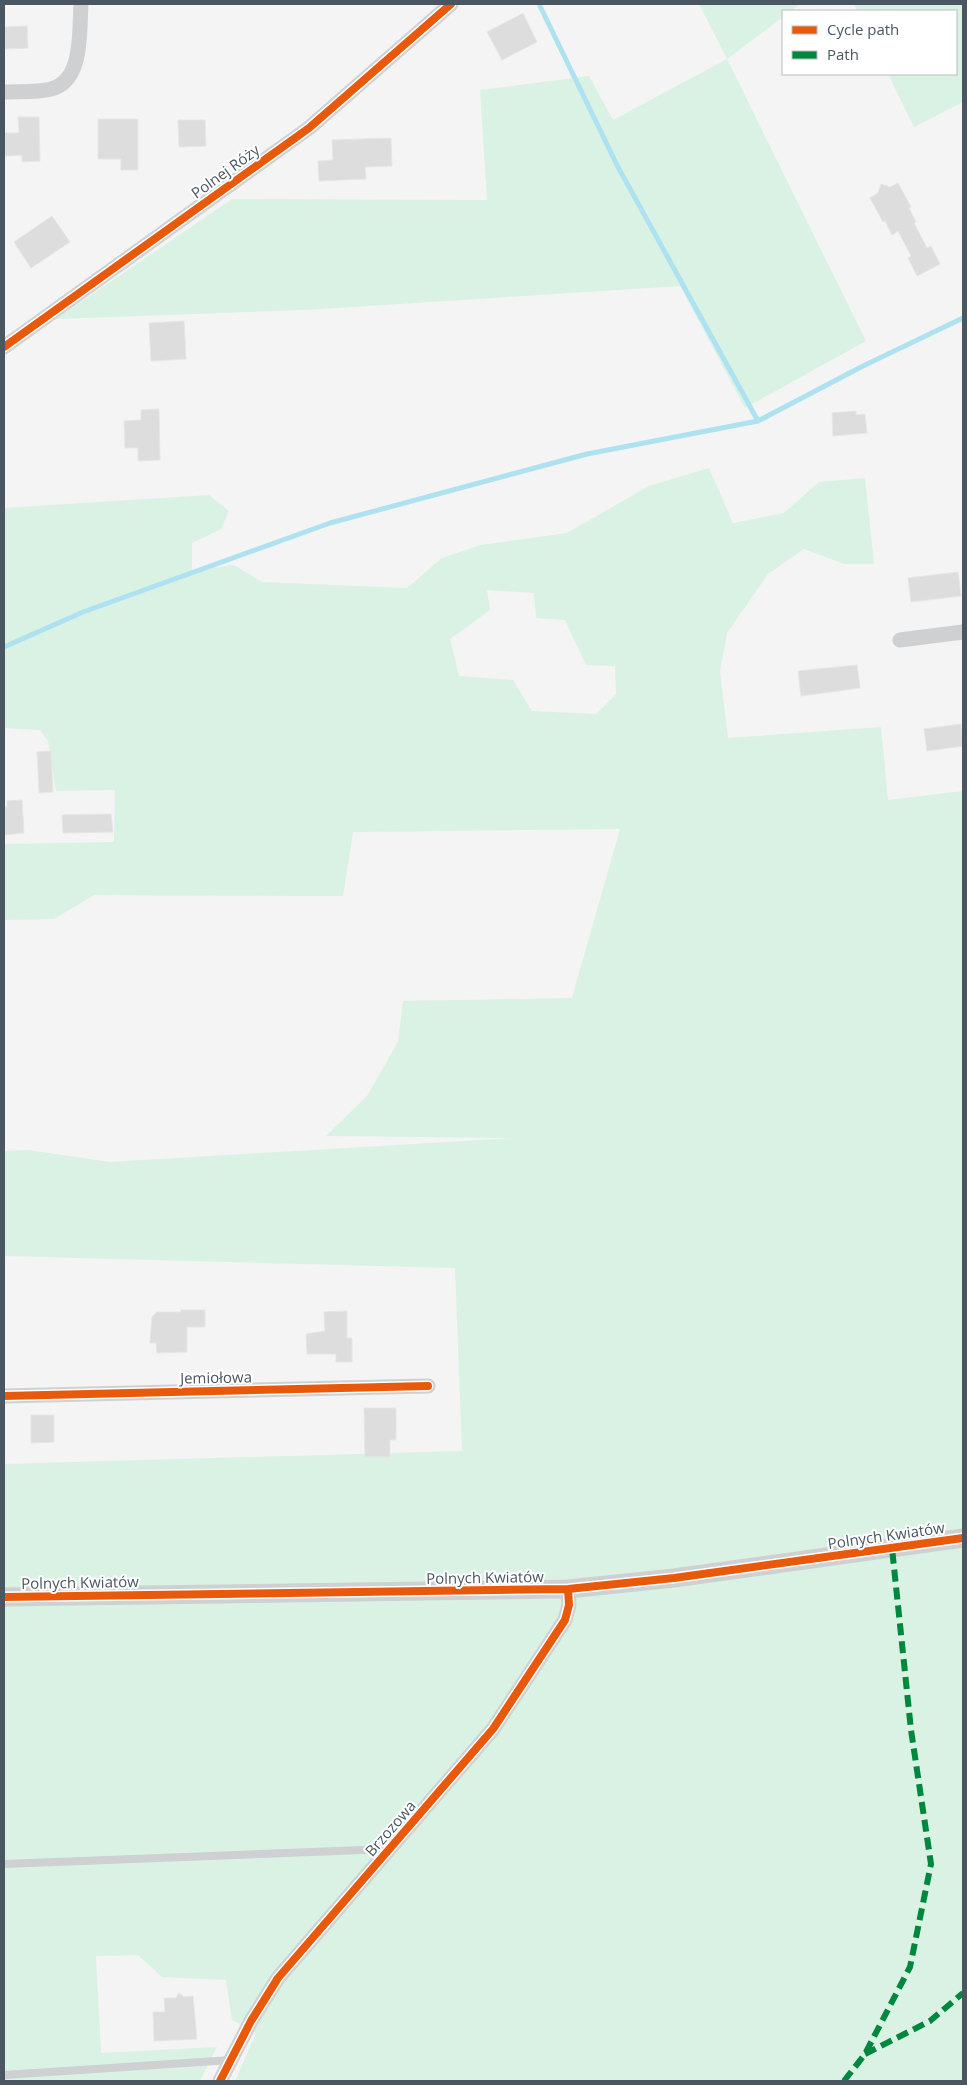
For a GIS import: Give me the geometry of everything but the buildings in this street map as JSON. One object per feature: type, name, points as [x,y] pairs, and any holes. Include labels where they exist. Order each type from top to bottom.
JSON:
[{"type":"street","points":[[4,92],[51,89],[67,81],[76,60],[81,4]]},
{"type":"street","name":"Polnej Róży","points":[[4,346],[309,128],[451,4]]},
{"type":"street","points":[[4,331],[25,331]]},
{"type":"street","points":[[900,640],[963,632]]},
{"type":"street","name":"Jemiołowa","points":[[4,1396],[428,1386]]},
{"type":"street","name":"Polnych Kwiatów","points":[[4,1597],[568,1589],[674,1578],[963,1538]]},
{"type":"street","name":"Brzozowa","points":[[220,2081],[251,2021],[278,1978],[493,1730],[565,1620],[569,1605],[568,1589]]},
{"type":"lane","points":[[4,1864],[390,1849]]},
{"type":"lane","points":[[4,2075],[231,2060]]},
{"type":"green space","points":[[699,4],[801,4],[792,10],[782,10],[782,18],[727,59]]},
{"type":"green space","points":[[854,4],[963,4],[963,102],[914,127],[888,75],[957,75],[957,10],[857,10]]},
{"type":"green space","points":[[727,59],[866,341],[745,408],[680,286],[305,310],[56,319],[232,199],[487,200],[480,90],[589,76],[613,120]]},
{"type":"green space","points":[[709,468],[733,523],[784,513],[819,482],[865,478],[874,564],[844,564],[804,549],[768,574],[727,633],[720,671],[728,738],[881,727],[888,800],[963,791],[963,2081],[235,2081],[256,2033],[232,2020],[226,1980],[162,1977],[138,1955],[96,1956],[101,2053],[217,2047],[200,2081],[4,2081],[4,1464],[462,1451],[455,1268],[4,1256],[4,1151],[28,1150],[110,1162],[516,1138],[326,1136],[367,1096],[398,1042],[403,1001],[572,998],[620,829],[353,832],[343,896],[94,895],[54,919],[4,920],[4,844],[114,842],[115,790],[56,791],[48,741],[40,730],[4,728],[4,508],[209,495],[229,511],[221,529],[192,543],[192,571],[234,565],[262,582],[407,588],[442,558],[481,545],[567,533],[649,486]],"holes":[[[487,590],[534,593],[536,618],[565,620],[586,665],[615,666],[616,694],[596,714],[532,711],[513,680],[459,676],[450,639],[490,610]]]},
{"type":"waterway","points":[[539,4],[618,167],[758,421],[863,366],[963,318]]},
{"type":"waterway","points":[[4,647],[83,612],[330,523],[587,454],[758,421]]},
{"type":"marked path","points":[[844,2081],[865,2054],[910,1967],[931,1864],[911,1730],[892,1548]]},
{"type":"marked path","points":[[865,2054],[930,2021],[963,1993]]},
{"type":"cycle path","points":[[4,347],[309,128],[451,4]]},
{"type":"cycle path","points":[[4,1396],[428,1386]]},
{"type":"cycle path","points":[[4,1597],[568,1589],[674,1578],[963,1538]]},
{"type":"cycle path","points":[[220,2081],[251,2021],[278,1978],[493,1729],[565,1620],[569,1605],[568,1589]]}]
